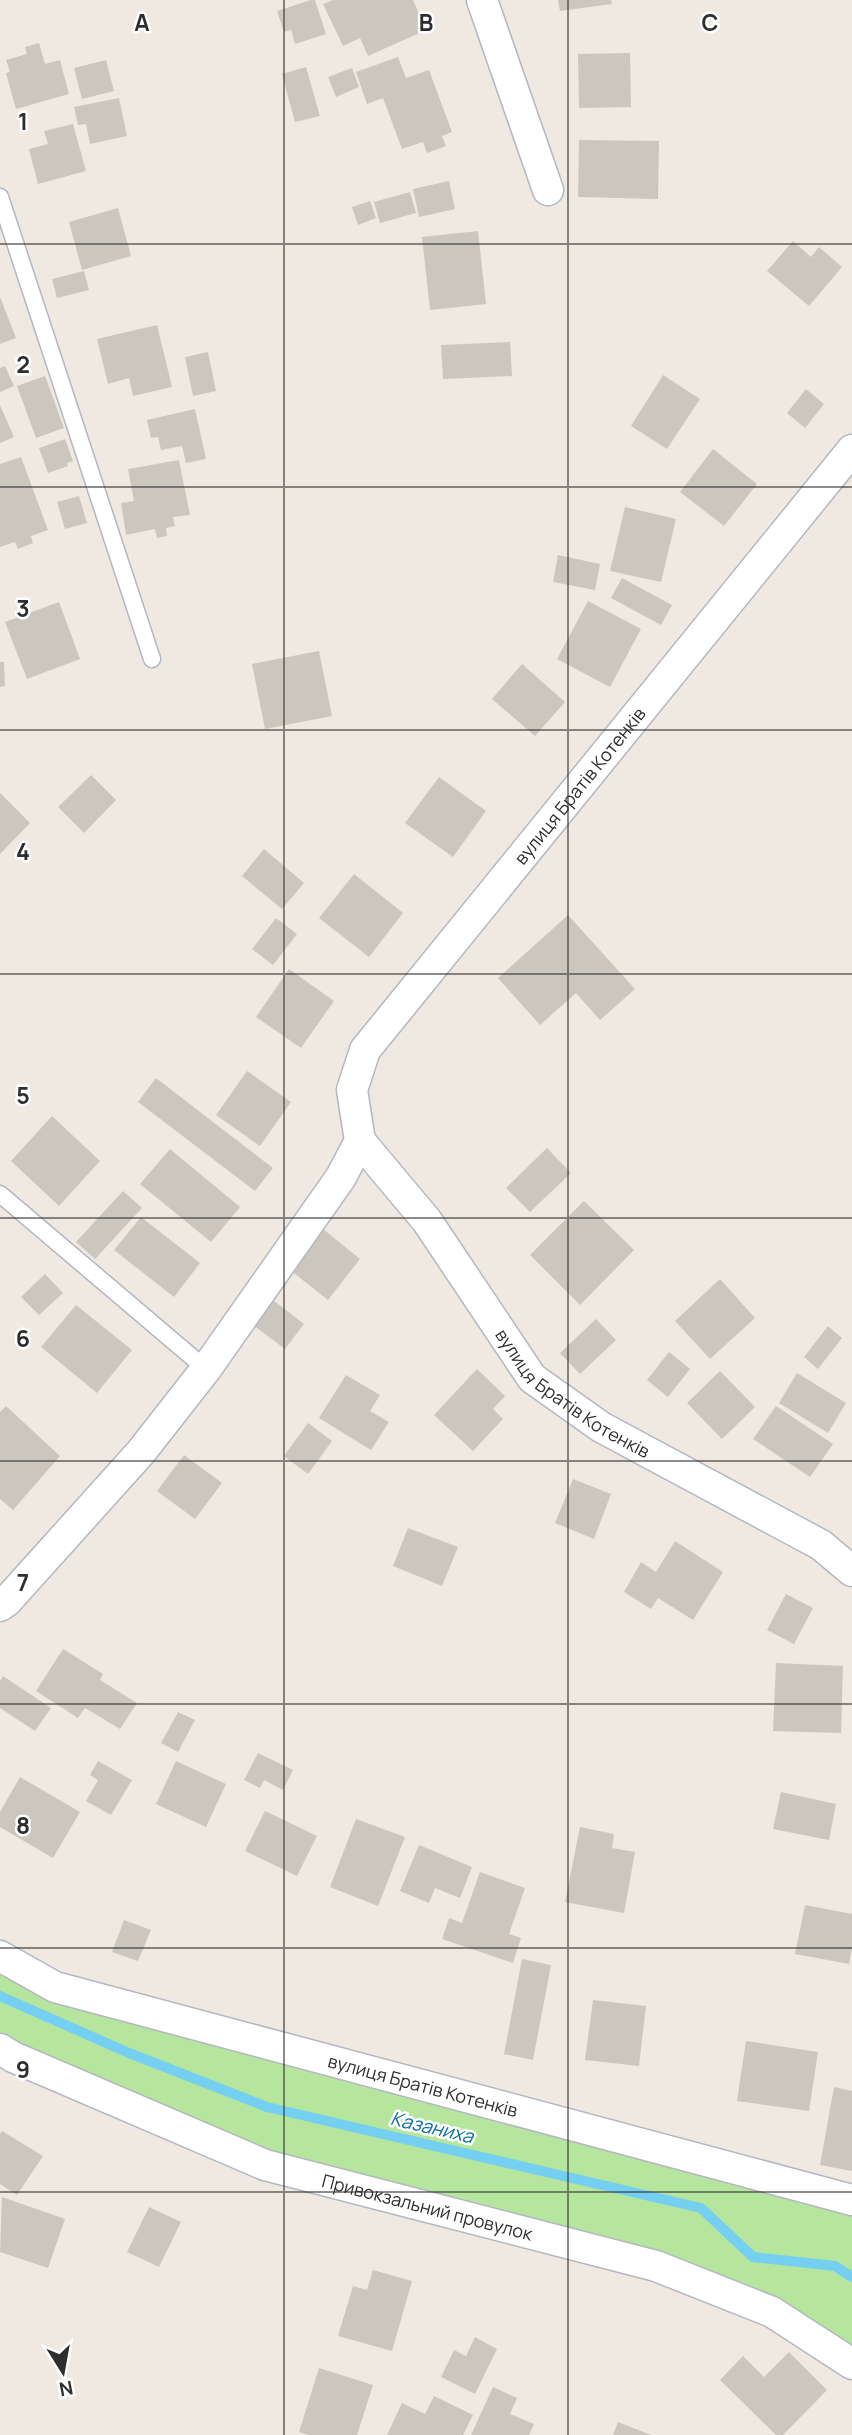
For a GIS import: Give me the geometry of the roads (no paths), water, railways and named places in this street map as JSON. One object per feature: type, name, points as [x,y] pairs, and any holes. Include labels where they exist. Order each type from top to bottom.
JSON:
[{"type":"street","points":[[482,0],[548,190]]},
{"type":"street","name":"вулиця Братів Котенків","points":[[852,450],[365,1050],[352,1090],[360,1140],[427,1221],[532,1378],[601,1427],[821,1545],[852,1571]]},
{"type":"street","points":[[0,1606],[141,1452],[206,1368],[341,1177],[360,1140]]},
{"type":"street","name":"вулиця Братів Котенків","points":[[0,1956],[55,1987],[852,2200]]},
{"type":"street","name":"Привокзальний провулок","points":[[0,2049],[13,2057],[265,2165],[656,2266],[772,2312],[852,2364]]},
{"type":"lane","points":[[0,197],[152,659]]},
{"type":"lane","points":[[0,1194],[206,1368]]},
{"type":"waterway","name":"Казаниха","points":[[0,1996],[129,2053],[267,2107],[701,2208],[753,2257],[835,2266],[852,2277]]}]
